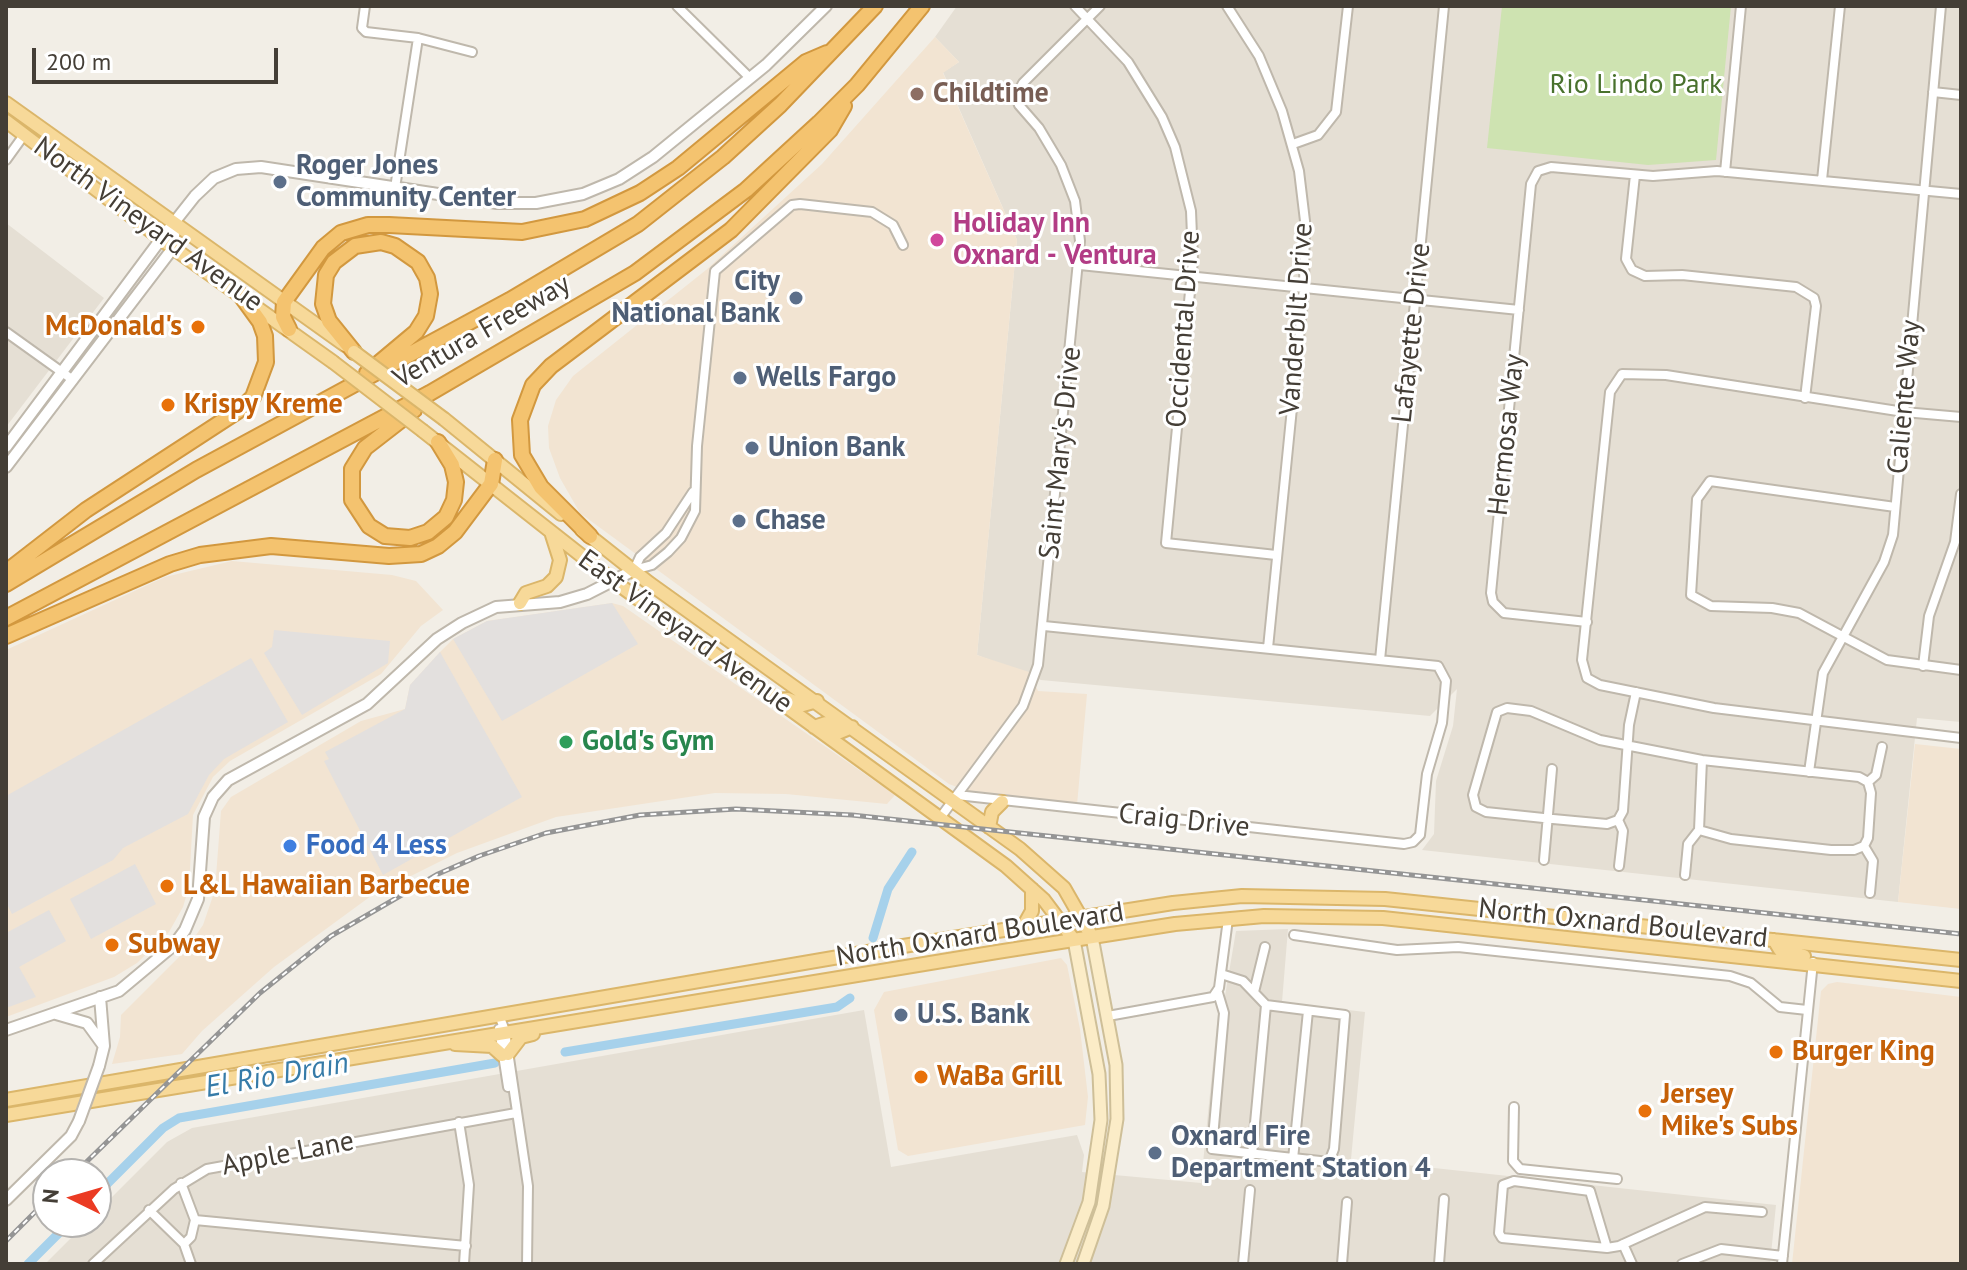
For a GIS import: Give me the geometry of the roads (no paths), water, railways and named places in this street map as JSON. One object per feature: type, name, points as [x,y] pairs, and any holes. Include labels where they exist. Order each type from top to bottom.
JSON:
[{"type":"highway","name":"Ventura Freeway","points":[[6,584],[196,470],[352,387],[638,224],[723,157],[838,47],[875,6]]},
{"type":"highway","name":"Ventura Freeway","points":[[6,618],[430,393],[635,273],[746,190],[857,85],[922,6]]},
{"type":"highway","points":[[289,329],[283,317],[284,302],[323,248],[341,233],[354,228],[389,225],[522,232],[585,219],[614,207],[678,168],[806,62],[838,47]]},
{"type":"highway","points":[[590,536],[541,487],[522,455],[520,420],[533,385],[551,366],[731,230],[830,130],[857,85]]},
{"type":"highway","points":[[352,387],[416,332],[426,316],[430,294],[427,278],[418,262],[395,246],[381,242],[355,246],[334,262],[326,275],[323,304],[329,321],[354,352]]},
{"type":"highway","points":[[6,572],[86,510],[238,411],[253,397],[266,362],[265,336],[239,293]]},
{"type":"highway","points":[[430,393],[418,408],[369,443],[354,463],[350,482],[352,500],[369,526],[385,536],[410,538],[428,532],[446,517],[454,500],[456,482],[452,465],[438,442]]},
{"type":"highway","points":[[6,636],[170,564],[224,550],[283,546],[389,556],[421,554],[438,546],[455,532],[491,484],[495,460]]},
{"type":"main road","name":"North Vineyard Avenue","points":[[6,103],[284,302]]},
{"type":"main road","name":"North Vineyard Avenue","points":[[6,121],[173,248],[289,329]]},
{"type":"main road","points":[[24,135],[37,136],[63,155],[84,159]]},
{"type":"main road","name":"East Vineyard Avenue","points":[[284,302],[444,419],[636,572],[955,798],[1049,873],[1083,918],[1092,937]]},
{"type":"main road","name":"East Vineyard Avenue","points":[[289,329],[615,582],[940,818],[1032,889],[1074,940]]},
{"type":"main road","points":[[520,603],[526,593],[547,586],[556,577],[560,560],[550,532]]},
{"type":"main road","points":[[776,700],[788,699],[803,705],[817,701]]},
{"type":"main road","points":[[814,727],[826,723],[840,732],[852,727]]},
{"type":"main road","points":[[989,827],[992,812],[1002,802]]},
{"type":"main road","points":[[1023,927],[1032,911],[1032,889]]},
{"type":"main road","name":"North Oxnard Boulevard","points":[[6,1100],[1023,927],[1242,896],[1326,895],[1409,901],[1961,960]]},
{"type":"main road","points":[[1383,918],[1385,912],[1409,901]]},
{"type":"main road","name":"North Oxnard Boulevard","points":[[6,1115],[1092,937],[1228,919],[1291,915],[1383,918],[1813,962],[1961,981]]},
{"type":"main road","points":[[1083,1264],[1103,1206],[1114,1153],[1118,1085],[1092,937]]},
{"type":"main road","points":[[1066,1264],[1089,1202],[1099,1150],[1099,1074],[1074,940]]},
{"type":"main road","points":[[1774,940],[1780,950],[1803,955],[1813,962],[1817,957],[1835,957],[1849,948]]},
{"type":"main road","points":[[444,1041],[485,1044],[505,1055],[521,1037],[607,1016]]},
{"type":"main road","points":[[1099,1150],[1114,1153]]},
{"type":"street","points":[[365,6],[363,31],[418,38],[472,52]]},
{"type":"street","points":[[677,6],[750,78]]},
{"type":"street","points":[[6,447],[204,186],[236,169],[261,167],[512,204],[583,194],[641,166],[750,78],[826,6]]},
{"type":"street","name":"Occidental Drive","points":[[1075,6],[1144,85],[1175,147],[1191,211],[1191,276],[1166,543],[1276,555]]},
{"type":"street","points":[[1088,18],[1100,6]]},
{"type":"street","name":"Vanderbilt Drive","points":[[1227,6],[1259,56],[1293,144],[1305,221],[1304,288],[1268,648]]},
{"type":"street","points":[[1293,144],[1318,135],[1336,112],[1348,6]]},
{"type":"street","name":"Lafayette Drive","points":[[1380,660],[1444,6]]},
{"type":"street","points":[[1725,172],[1741,6]]},
{"type":"street","points":[[1822,180],[1840,6]]},
{"type":"street","name":"Caliente Way","points":[[1809,772],[1823,673],[1884,562],[1893,535],[1941,6]]},
{"type":"street","name":"Saint Mary's Drive","points":[[940,818],[1029,694],[1038,665],[1080,265],[1078,222],[1070,185],[1052,147],[1019,105],[1016,96],[1023,83],[1088,18]]},
{"type":"street","points":[[395,188],[418,38]]},
{"type":"street","points":[[1933,92],[1961,95]]},
{"type":"street","points":[[6,160],[24,135]]},
{"type":"street","name":"Hermosa Way","points":[[1587,622],[1504,613],[1493,602],[1531,184],[1538,171],[1551,167],[1635,175]]},
{"type":"street","points":[[1805,398],[1816,306],[1814,298],[1796,287],[1682,275],[1645,276],[1632,270],[1626,259],[1635,175],[1725,172],[1961,194]]},
{"type":"street","points":[[6,1030],[100,997],[138,978],[185,930],[198,899],[204,817],[220,788],[237,774],[367,704],[449,629],[496,607],[560,602],[615,582],[652,565],[681,538],[695,511],[694,491],[715,271],[792,205],[872,212],[893,225],[903,245]]},
{"type":"street","points":[[6,467],[173,248],[175,226]]},
{"type":"street","points":[[1080,265],[1519,310]]},
{"type":"street","points":[[6,332],[73,380]]},
{"type":"street","points":[[1960,735],[1714,708],[1600,685],[1587,678],[1582,660],[1610,392],[1622,374],[1666,375],[1805,398],[1961,417]]},
{"type":"street","points":[[1895,507],[1710,481],[1697,499],[1691,595],[1711,606],[1772,608],[1799,613],[1887,660],[1961,670]]},
{"type":"street","points":[[636,572],[640,557],[666,533],[694,491]]},
{"type":"street","points":[[1923,666],[1929,616],[1955,542],[1961,494]]},
{"type":"street","points":[[1044,626],[1380,660]]},
{"type":"street","name":"Craig Drive","points":[[955,798],[1410,844],[1421,832],[1427,774],[1442,723],[1446,681],[1443,671],[1434,665],[1380,660]]},
{"type":"street","points":[[1636,692],[1627,745],[1623,811],[1618,820],[1607,824],[1486,812],[1475,805],[1473,795],[1492,721],[1499,710],[1531,711],[1582,734],[1627,745],[1702,760],[1859,777],[1868,782],[1871,793],[1868,838],[1864,846],[1854,850],[1731,839],[1699,830]]},
{"type":"street","points":[[1868,782],[1876,775],[1882,747]]},
{"type":"street","points":[[1685,875],[1688,844],[1699,830],[1702,760]]},
{"type":"street","points":[[1544,860],[1552,769]]},
{"type":"street","points":[[1618,820],[1623,831],[1619,866]]},
{"type":"street","points":[[1864,846],[1873,861],[1870,893]]},
{"type":"street","points":[[1221,974],[1243,981],[1266,1005],[1345,1015],[1334,1149],[1329,1162],[1212,1149],[1224,1013],[1218,993],[1228,919]]},
{"type":"street","points":[[1294,935],[1315,935],[1397,950],[1446,946],[1730,976],[1751,983],[1780,1007],[1807,1010]]},
{"type":"street","points":[[1254,992],[1265,947]]},
{"type":"street","points":[[1682,1264],[1721,1249],[1783,1260],[1813,962]]},
{"type":"street","points":[[1108,1016],[1202,1001],[1218,993]]},
{"type":"street","points":[[6,1200],[71,1136],[79,1121],[104,1046],[100,997]]},
{"type":"street","points":[[1252,1155],[1266,1005]]},
{"type":"street","points":[[1293,1159],[1308,1011]]},
{"type":"street","points":[[52,1013],[87,1023],[104,1046]]},
{"type":"street","points":[[499,1015],[530,1203],[527,1264]]},
{"type":"street","points":[[1514,1107],[1513,1161],[1520,1169],[1617,1179]]},
{"type":"street","name":"Apple Lane","points":[[93,1264],[181,1183],[222,1165],[516,1113]]},
{"type":"street","points":[[459,1122],[469,1185],[464,1264]]},
{"type":"street","points":[[1607,1248],[1590,1191],[1514,1181],[1503,1185],[1499,1233],[1502,1238],[1607,1248],[1623,1244],[1705,1207],[1762,1212]]},
{"type":"street","points":[[181,1183],[195,1220],[191,1237],[184,1244]]},
{"type":"street","points":[[1243,1264],[1250,1190]]},
{"type":"street","points":[[1439,1264],[1444,1199]]},
{"type":"street","points":[[1342,1264],[1347,1202]]},
{"type":"street","points":[[149,1210],[184,1244],[191,1264]]},
{"type":"street","points":[[195,1220],[466,1246]]},
{"type":"street","points":[[1623,1244],[1632,1264]]},
{"type":"waterway","points":[[873,938],[888,889],[912,852]]},
{"type":"waterway","points":[[565,1052],[837,1007],[850,998]]},
{"type":"waterway","name":"El Rio Drain","points":[[112,1179],[163,1128],[179,1118],[495,1063]]},
{"type":"waterway","name":"El Rio Drain","points":[[28,1264],[54,1238]]},
{"type":"railway","points":[[90,1158],[260,993],[331,936],[438,874],[479,856],[546,833],[640,815],[736,809],[852,815],[1961,934]]},
{"type":"railway","points":[[6,1241],[32,1215]]},
{"type":"place","name":"Childtime","points":[[917,94]]},
{"type":"place","name":"Roger Jones Community Center","points":[[280,182]]},
{"type":"place","name":"Holiday Inn Oxnard - Ventura","points":[[937,240]]},
{"type":"place","name":"City National Bank","points":[[796,298]]},
{"type":"place","name":"McDonald's","points":[[198,327]]},
{"type":"place","name":"Wells Fargo","points":[[740,378]]},
{"type":"place","name":"Krispy Kreme","points":[[168,405]]},
{"type":"place","name":"Union Bank","points":[[752,448]]},
{"type":"place","name":"Chase","points":[[739,521]]},
{"type":"place","name":"Gold's Gym","points":[[566,742]]},
{"type":"place","name":"Food 4 Less","points":[[290,846]]},
{"type":"place","name":"L&L Hawaiian Barbecue","points":[[167,886]]},
{"type":"place","name":"Subway","points":[[112,945]]},
{"type":"place","name":"U.S. Bank","points":[[901,1015]]},
{"type":"place","name":"Burger King","points":[[1776,1052]]},
{"type":"place","name":"WaBa Grill","points":[[921,1077]]},
{"type":"place","name":"Jersey Mike's Subs","points":[[1645,1111]]},
{"type":"place","name":"Oxnard Fire Department Station 4","points":[[1155,1153]]},
{"type":"park label","name":"Rio Lindo Park","points":[[1636,85]]}]
